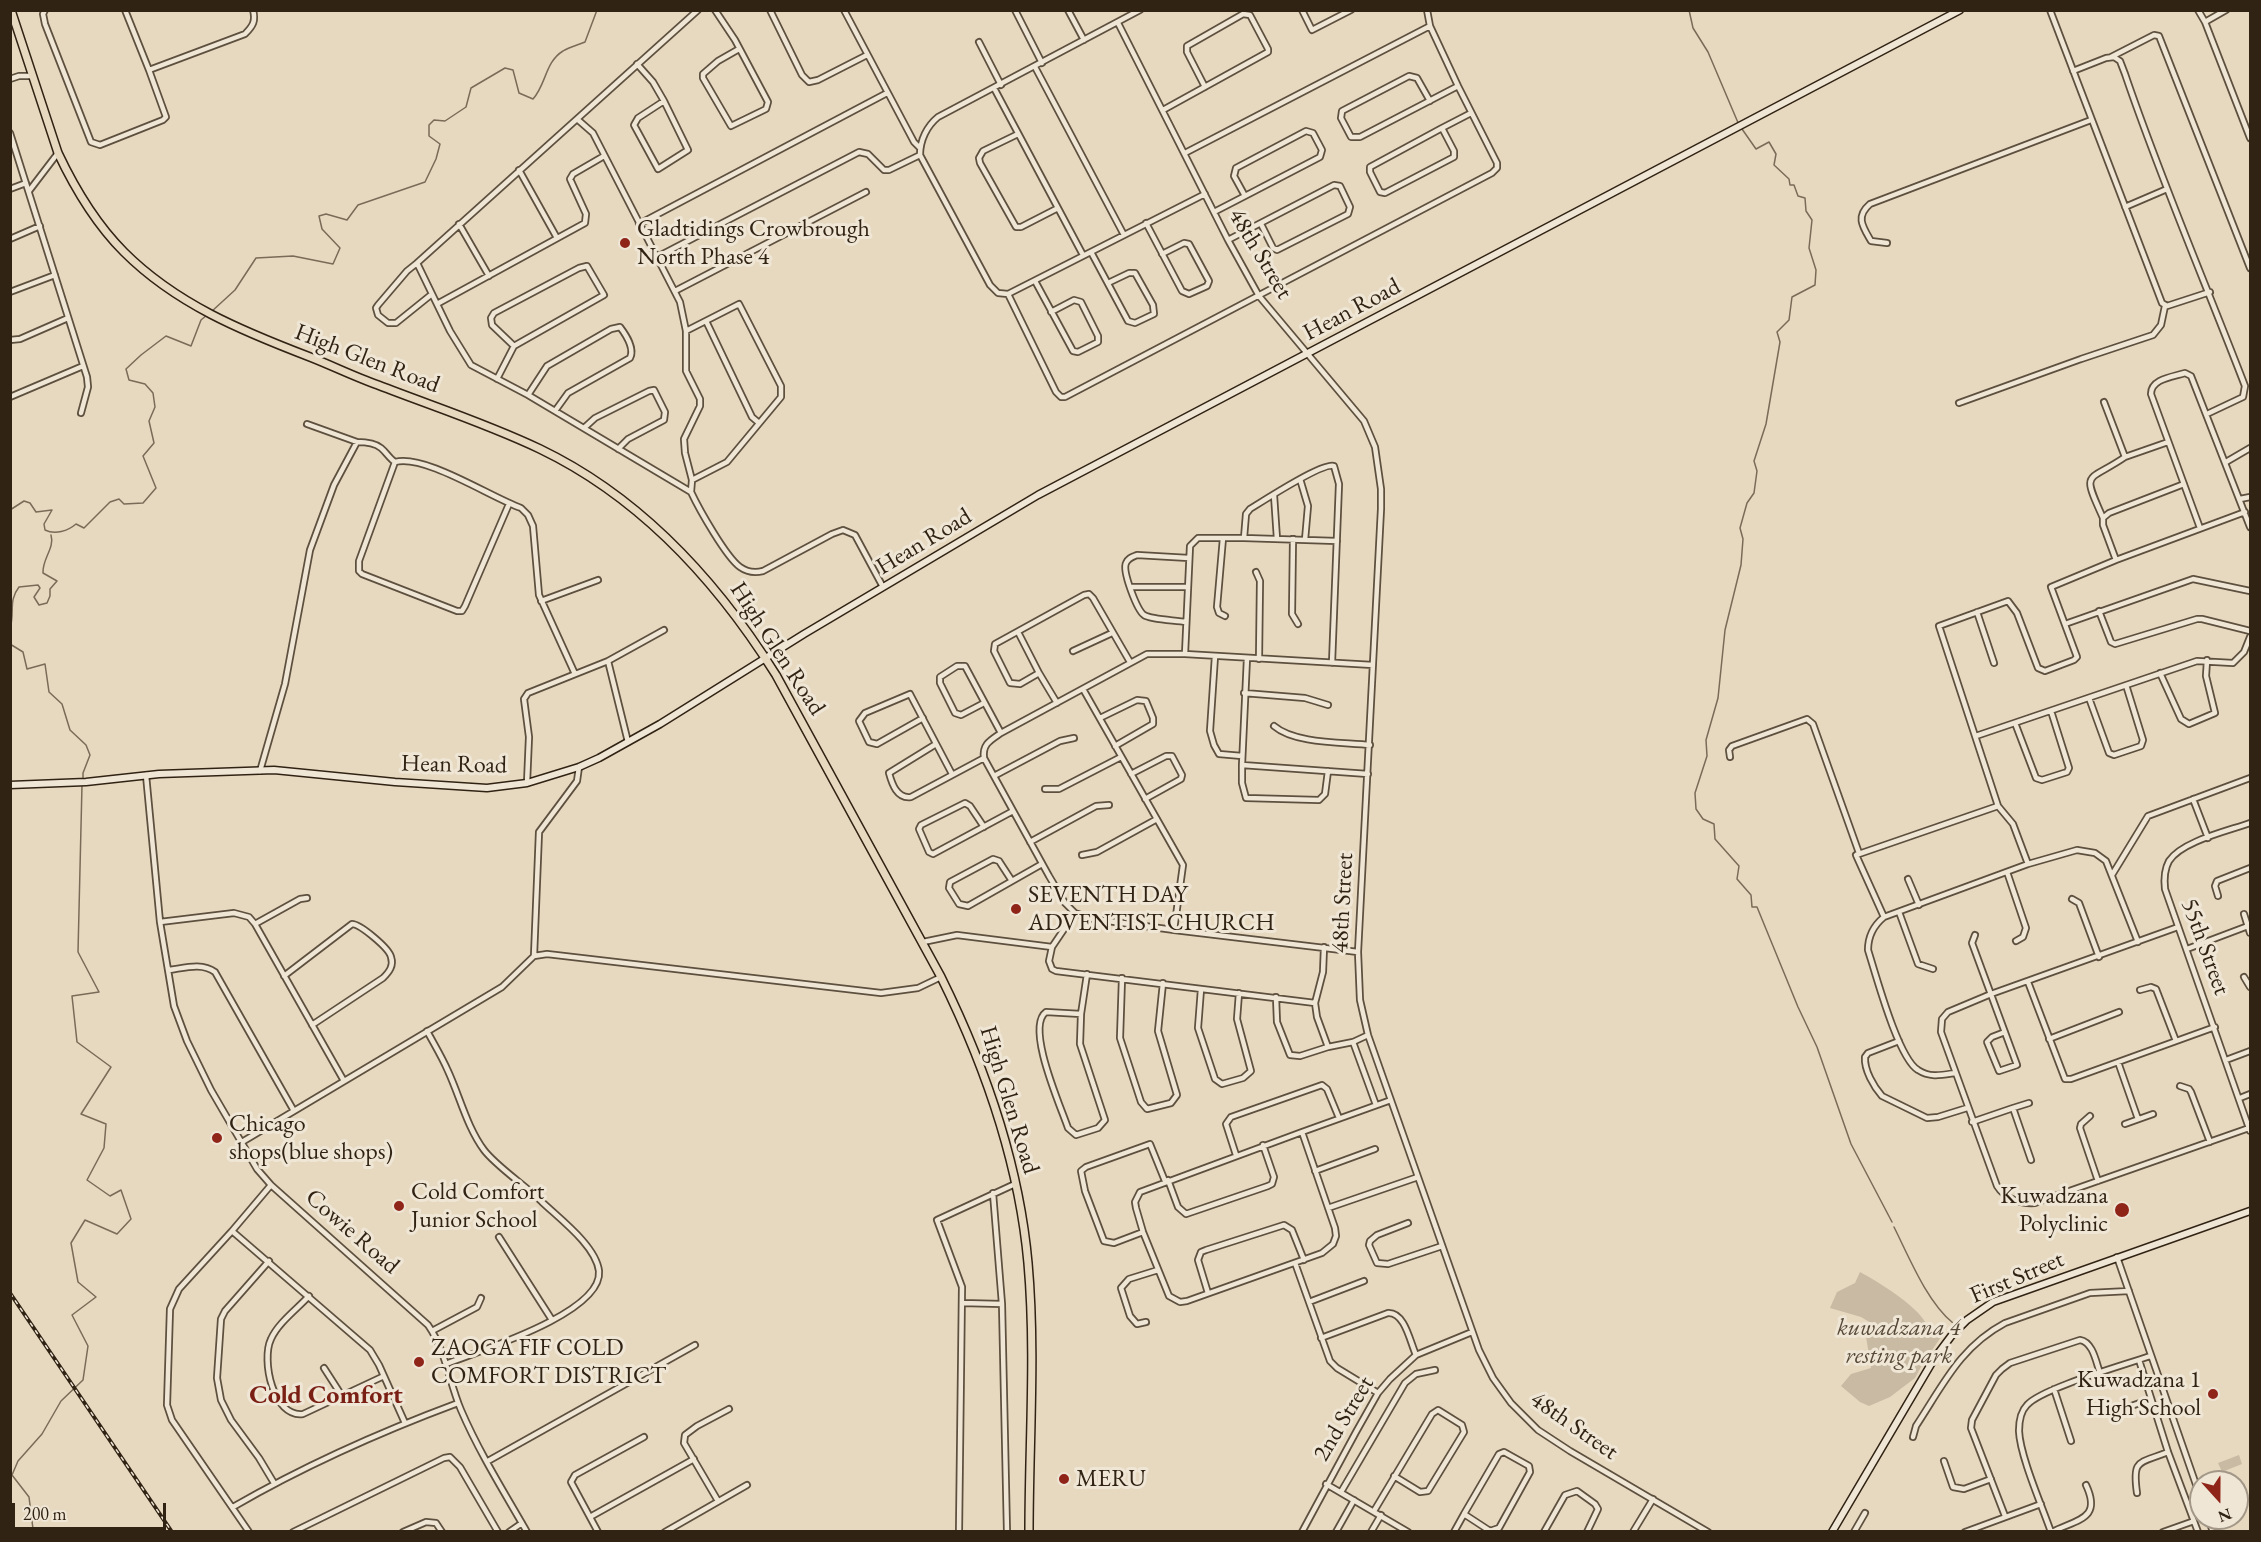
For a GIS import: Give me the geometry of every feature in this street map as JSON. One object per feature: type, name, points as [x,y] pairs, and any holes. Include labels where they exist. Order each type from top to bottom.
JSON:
[{"type":"main road","name":"High Glen Road","points":[[11,10],[58,153],[83,200],[100,225],[123,251],[160,284],[210,315],[279,346],[514,438],[542,450],[585,474],[638,513],[681,551],[726,600],[765,658],[923,942],[965,1024],[987,1080],[1015,1184],[1026,1245],[1032,1317],[1029,1532]]},
{"type":"street","points":[[45,10],[43,14],[45,24],[91,142],[95,145],[166,117],[125,10]]},
{"type":"street","points":[[149,70],[245,33],[253,25],[255,18],[253,10]]},
{"type":"street","points":[[432,294],[396,323],[388,323],[378,315],[376,308],[407,271],[698,10]]},
{"type":"street","points":[[715,10],[731,32],[768,106],[731,126],[703,78],[703,74],[718,61],[739,49]]},
{"type":"street","points":[[770,10],[802,75],[809,82],[818,80],[867,55]]},
{"type":"street","points":[[844,10],[887,93],[914,142],[920,148]]},
{"type":"street","points":[[1015,10],[1042,63]]},
{"type":"street","points":[[1068,10],[1084,40]]},
{"type":"street","points":[[1140,10],[938,117],[929,126],[920,148],[920,155],[990,285],[998,293],[1008,294],[1056,392],[1065,398],[1492,173],[1497,168],[1497,163],[1430,26],[1427,10]]},
{"type":"street","points":[[1302,10],[1312,30],[1351,10]]},
{"type":"street","name":"Hean Road","points":[[10,784],[274,770],[487,788],[527,783],[579,766],[628,742],[1038,495],[1960,10]]},
{"type":"street","points":[[1959,403],[2153,335],[2162,325],[2165,306],[2050,10]]},
{"type":"street","points":[[2198,10],[2205,22],[2250,138]]},
{"type":"street","points":[[2205,22],[2226,10]]},
{"type":"street","points":[[1163,110],[1205,87],[1268,52],[1250,15],[1243,14],[1187,45],[1186,50],[1205,87]]},
{"type":"street","name":"48th Street","points":[[1118,23],[1228,240],[1259,296],[1364,421],[1374,447],[1381,489],[1381,509],[1358,951],[1360,1000],[1368,1035],[1472,1332],[1493,1378],[1524,1417],[1562,1446],[1708,1532]]},
{"type":"street","points":[[1185,153],[1430,26]]},
{"type":"street","points":[[2073,71],[2111,57],[2154,35],[2159,36],[2250,266]]},
{"type":"street","points":[[979,42],[1001,85]]},
{"type":"street","points":[[2111,57],[2120,61],[2167,189],[2210,292],[2245,386],[2243,398]]},
{"type":"street","points":[[637,64],[653,82],[664,101],[688,150],[658,169],[634,125],[638,118],[664,101]]},
{"type":"street","points":[[1035,67],[1124,235]]},
{"type":"street","points":[[10,80],[19,76],[33,76]]},
{"type":"street","points":[[1430,101],[1417,78],[1409,76],[1345,109],[1340,115],[1351,138],[1354,139],[1430,101],[1458,86]]},
{"type":"street","points":[[994,88],[1083,255]]},
{"type":"street","points":[[639,224],[887,93]]},
{"type":"street","points":[[1442,128],[1454,151],[1454,157],[1385,193],[1380,192],[1370,172],[1370,167],[1442,128],[1471,113]]},
{"type":"street","points":[[577,119],[593,133],[680,302],[686,331],[686,371],[700,399],[700,406],[684,439],[692,480],[691,492],[701,514],[742,569],[756,573],[843,530],[855,536],[883,587]]},
{"type":"street","points":[[1887,243],[1871,241],[1860,223],[1861,214],[1870,204],[2091,120]]},
{"type":"street","points":[[1214,212],[1245,196],[1320,157],[1322,150],[1313,133],[1306,131],[1236,168],[1234,176],[1245,196]]},
{"type":"street","points":[[1018,134],[983,151],[979,158],[980,163],[1016,227],[1021,227],[1058,208]]},
{"type":"street","points":[[11,135],[83,366],[88,387],[81,413]]},
{"type":"street","points":[[657,257],[860,152],[868,154],[884,170],[889,170],[920,155]]},
{"type":"street","points":[[29,191],[58,153]]},
{"type":"street","points":[[437,304],[581,226],[587,220],[570,182],[571,176],[604,156]]},
{"type":"street","points":[[519,170],[557,238]]},
{"type":"street","points":[[10,189],[26,183]]},
{"type":"street","points":[[1228,240],[1334,185],[1340,186],[1350,207],[1348,214],[1280,249],[1273,248],[1261,224]]},
{"type":"street","points":[[2125,207],[2167,189]]},
{"type":"street","points":[[675,291],[866,192]]},
{"type":"street","name":"48th Street","points":[[1008,294],[1205,194]]},
{"type":"street","points":[[1146,223],[1162,254],[1182,291],[1186,294],[1207,286],[1209,281],[1189,244],[1184,243],[1162,254]]},
{"type":"street","points":[[459,224],[489,276]]},
{"type":"street","points":[[10,239],[40,226]]},
{"type":"street","points":[[1091,252],[1126,318],[1131,323],[1154,314],[1153,305],[1135,273],[1129,273],[1108,283]]},
{"type":"street","points":[[417,263],[471,365],[528,394],[691,492]]},
{"type":"street","points":[[498,379],[514,346],[604,295],[587,266],[579,268],[494,313],[491,318],[492,325],[514,346]]},
{"type":"street","points":[[10,292],[55,275]]},
{"type":"street","points":[[1035,281],[1073,351],[1078,352],[1098,342],[1098,336],[1081,302],[1074,300],[1052,312]]},
{"type":"street","points":[[2165,306],[2210,292]]},
{"type":"street","points":[[686,331],[739,304],[781,386],[781,397],[727,462],[692,480]]},
{"type":"street","points":[[10,340],[20,339],[68,318]]},
{"type":"street","points":[[706,321],[752,417],[759,423]]},
{"type":"street","points":[[528,394],[547,366],[611,329],[620,327],[633,351],[630,358],[568,393],[555,411]]},
{"type":"street","points":[[10,397],[83,366]]},
{"type":"street","points":[[2200,528],[2151,394],[2151,389],[2156,383],[2185,373],[2189,374],[2206,414],[2250,527]]},
{"type":"street","points":[[584,428],[595,417],[654,390],[665,412],[664,420],[628,439],[618,449]]},
{"type":"street","points":[[2206,414],[2250,395]]},
{"type":"street","points":[[2104,402],[2125,457]]},
{"type":"street","points":[[307,424],[381,448],[394,462],[410,460],[461,480],[521,508],[532,520],[541,600],[575,674]]},
{"type":"street","points":[[260,771],[285,684],[310,550],[334,485],[357,442]]},
{"type":"street","points":[[2116,560],[2103,525],[2103,518],[2089,488],[2092,475],[2125,457],[2168,442]]},
{"type":"street","points":[[2226,462],[2250,448]]},
{"type":"street","points":[[394,462],[359,561],[359,571],[458,611],[462,611],[465,606],[509,504]]},
{"type":"street","points":[[1244,538],[1248,512],[1300,479],[1327,465],[1334,466],[1339,484],[1332,663]]},
{"type":"street","points":[[1300,479],[1308,501],[1305,540]]},
{"type":"street","points":[[2103,518],[2109,513],[2184,484]]},
{"type":"street","points":[[1274,495],[1276,539]]},
{"type":"street","points":[[2240,499],[2250,497]]},
{"type":"street","points":[[2028,864],[2013,824],[1998,806],[1939,626],[2008,601],[2017,613],[2038,668],[2043,671],[2077,658],[2051,587],[2245,512]]},
{"type":"street","points":[[1185,654],[1189,558],[1194,540],[1201,537],[1337,541]]},
{"type":"street","points":[[1223,538],[1217,607],[1219,613],[1225,616]]},
{"type":"street","points":[[1293,539],[1292,614],[1298,624]]},
{"type":"street","points":[[1186,622],[1144,615],[1126,577],[1125,566],[1126,562],[1137,555],[1189,558]]},
{"type":"street","points":[[1256,572],[1260,581],[1259,659]]},
{"type":"street","points":[[2065,624],[2193,579],[2250,591]]},
{"type":"street","points":[[541,600],[598,580]]},
{"type":"street","points":[[1131,587],[1188,587]]},
{"type":"street","points":[[1039,673],[1020,684],[1013,684],[1008,680],[993,646],[1087,594],[1093,598],[1130,662]]},
{"type":"street","points":[[2099,611],[2111,642],[2115,644],[2202,618],[2250,631]]},
{"type":"street","points":[[1977,612],[1994,663]]},
{"type":"street","points":[[527,783],[530,746],[524,699],[528,693],[608,661],[664,630]]},
{"type":"street","points":[[1018,632],[1057,703]]},
{"type":"street","points":[[1074,651],[1112,633]]},
{"type":"street","points":[[1976,736],[2197,661],[2233,663],[2244,652],[2250,637]]},
{"type":"street","points":[[1358,951],[1174,930],[1093,919],[1075,913],[1065,903],[1042,864],[984,758],[985,746],[1001,733],[1147,654],[1185,654],[1372,665]]},
{"type":"street","points":[[1215,656],[1210,735],[1219,754],[1242,756]]},
{"type":"street","points":[[1247,658],[1242,756],[1242,783],[1246,798],[1319,800],[1325,794],[1328,771]]},
{"type":"street","points":[[2160,673],[2181,719],[2189,724],[2215,713],[2206,676],[2207,660]]},
{"type":"street","points":[[608,661],[628,742]]},
{"type":"street","points":[[984,703],[962,715],[955,713],[940,683],[940,677],[957,666],[963,665],[1001,733]]},
{"type":"street","points":[[2089,698],[2109,753],[2114,754],[2140,746],[2144,740],[2126,685]]},
{"type":"street","points":[[1083,689],[1184,865],[1174,930]]},
{"type":"street","points":[[1244,693],[1305,698],[1328,705]]},
{"type":"street","points":[[923,718],[877,744],[869,742],[859,721],[865,713],[908,694],[911,696],[923,718],[952,774]]},
{"type":"street","points":[[1100,718],[1137,700],[1146,701],[1154,718],[1153,724],[1115,746]]},
{"type":"street","points":[[2015,723],[2036,778],[2042,780],[2067,772],[2069,768],[2050,711]]},
{"type":"street","points":[[1730,757],[1729,750],[1732,746],[1807,719],[1813,724],[1858,853],[1856,856],[1884,917]]},
{"type":"street","points":[[1274,726],[1292,737],[1370,745]]},
{"type":"street","points":[[994,776],[1060,741],[1074,738]]},
{"type":"street","points":[[936,744],[889,773],[899,795],[910,796],[984,758]]},
{"type":"street","points":[[1131,774],[1167,756],[1172,756],[1182,775],[1181,779],[1145,799]]},
{"type":"street","points":[[1046,789],[1059,789],[1121,757]]},
{"type":"street","points":[[1242,765],[1368,774]]},
{"type":"street","points":[[534,956],[539,832],[577,781],[579,766]]},
{"type":"street","name":"Cowie Road","points":[[146,775],[160,922],[174,1006],[180,1025],[211,1090],[257,1169],[271,1185],[414,1310],[432,1331],[446,1364],[458,1403],[473,1436],[527,1532]]},
{"type":"street","points":[[2112,875],[2148,816],[2250,778]]},
{"type":"street","points":[[2193,799],[2208,838]]},
{"type":"street","points":[[984,827],[970,806],[965,803],[921,825],[919,829],[929,852],[933,854],[984,827],[1013,811]]},
{"type":"street","points":[[1030,842],[1096,806],[1109,805]]},
{"type":"street","points":[[1858,853],[1998,806]]},
{"type":"street","points":[[1082,855],[1097,852],[1157,819]]},
{"type":"street","name":"55th Street","points":[[2250,823],[2179,851],[2171,859],[2166,869],[2165,889],[2250,1129]]},
{"type":"street","points":[[1955,1073],[1937,1076],[1917,1070],[1910,1063],[1899,1041],[1868,950],[1870,934],[1884,917],[2028,864],[2083,850],[2100,856],[2106,861],[2138,942]]},
{"type":"street","points":[[1012,880],[999,861],[993,859],[950,882],[949,885],[959,904],[965,906],[1042,864]]},
{"type":"street","points":[[2218,896],[2215,886],[2217,881],[2250,868]]},
{"type":"street","points":[[2007,872],[2026,928],[2023,937],[2016,940]]},
{"type":"street","points":[[1908,879],[1919,904]]},
{"type":"street","points":[[255,924],[300,898],[308,898]]},
{"type":"street","points":[[2072,898],[2079,903],[2099,957]]},
{"type":"street","points":[[1899,912],[1918,964],[1924,968],[1933,969]]},
{"type":"street","points":[[160,922],[234,913],[249,917],[344,1081]]},
{"type":"street","points":[[1075,913],[1052,947],[1049,961],[1052,969],[1065,973],[1122,978],[1315,1003]]},
{"type":"street","points":[[2244,914],[2250,933]]},
{"type":"street","points":[[284,976],[352,924],[360,925],[392,957],[391,970],[383,978],[312,1025]]},
{"type":"street","points":[[2187,949],[2248,926]]},
{"type":"street","points":[[2178,927],[1991,994],[1948,1012],[1942,1019],[1941,1032],[1967,1108],[1997,1186],[2011,1199],[2028,1204],[2250,1129]]},
{"type":"street","points":[[923,942],[957,934],[1052,947]]},
{"type":"street","points":[[1975,935],[1972,943],[1991,994],[2005,1032],[2017,1065],[1999,1071],[1987,1042],[1992,1037],[2005,1032]]},
{"type":"street","points":[[1324,947],[1323,972],[1315,1003],[1317,1017],[1328,1047]]},
{"type":"street","points":[[242,1142],[502,987],[534,956],[547,954],[881,993],[918,988],[941,977]]},
{"type":"street","points":[[169,970],[200,966],[215,972],[294,1111]]},
{"type":"street","points":[[1081,1014],[1046,1012],[1041,1019],[1040,1032],[1040,1047],[1049,1074],[1068,1128],[1076,1135],[1098,1128],[1105,1120],[1080,1044],[1081,1014],[1087,974]]},
{"type":"street","points":[[2244,977],[2250,987]]},
{"type":"street","points":[[1122,978],[1120,1038],[1141,1102],[1147,1109],[1171,1103],[1177,1095],[1158,1031],[1163,983]]},
{"type":"street","points":[[2028,982],[2065,1078],[2071,1078],[2215,1027]]},
{"type":"street","points":[[2140,990],[2151,987],[2156,989],[2176,1041]]},
{"type":"street","points":[[1201,988],[1198,1028],[1215,1079],[1222,1084],[1243,1078],[1251,1071],[1237,1019],[1239,993]]},
{"type":"street","points":[[1276,997],[1278,1022],[1290,1056],[1300,1056],[1353,1042],[1368,1035]]},
{"type":"street","points":[[2049,1039],[2119,1012]]},
{"type":"street","points":[[427,1031],[448,1070],[474,1132],[485,1151],[538,1197],[592,1253],[599,1270],[596,1288],[578,1306],[518,1336],[446,1364]]},
{"type":"street","points":[[1899,1041],[1868,1053],[1865,1057],[1865,1066],[1882,1096],[1928,1118],[1967,1108]]},
{"type":"street","points":[[1353,1042],[1376,1105]]},
{"type":"street","points":[[2226,1060],[2250,1051]]},
{"type":"street","points":[[2118,1062],[2138,1119]]},
{"type":"street","points":[[1236,1155],[1226,1124],[1231,1116],[1322,1085],[1327,1089],[1339,1118]]},
{"type":"street","points":[[2180,1086],[2191,1092],[2210,1142]]},
{"type":"street","points":[[2240,1098],[2250,1094]]},
{"type":"street","points":[[1302,1132],[1335,1228],[1336,1236],[1333,1244],[1322,1253],[1304,1260],[1187,1301],[1174,1300],[1169,1296],[1158,1270],[1136,1208],[1137,1196],[1144,1188],[1390,1100]]},
{"type":"street","points":[[1972,1122],[2029,1103]]},
{"type":"street","points":[[2013,1108],[2031,1160]]},
{"type":"street","points":[[2125,1124],[2153,1114]]},
{"type":"street","points":[[2090,1116],[2080,1128],[2098,1182]]},
{"type":"street","points":[[1143,1232],[1114,1243],[1104,1241],[1085,1191],[1081,1171],[1086,1167],[1150,1144],[1178,1207],[1186,1214],[1272,1184],[1274,1177],[1263,1145]]},
{"type":"street","points":[[1315,1171],[1375,1149]]},
{"type":"street","points":[[1328,1208],[1418,1178]]},
{"type":"street","points":[[959,1532],[962,1287],[937,1220],[1015,1184]]},
{"type":"street","points":[[249,1532],[172,1420],[167,1405],[170,1309],[179,1289],[271,1185]]},
{"type":"street","points":[[993,1193],[1002,1304],[1007,1532]]},
{"type":"street","name":"First Street","points":[[1832,1532],[1934,1359],[1967,1320],[1983,1308],[2007,1296],[2250,1211]]},
{"type":"street","points":[[1408,1223],[1373,1237],[1369,1245],[1377,1263],[1388,1264],[1442,1246]]},
{"type":"street","points":[[1208,1293],[1198,1260],[1202,1252],[1206,1250],[1284,1225],[1292,1230],[1304,1260]]},
{"type":"street","points":[[232,1231],[370,1350],[405,1423]]},
{"type":"street","points":[[499,1238],[552,1320]]},
{"type":"street","points":[[2117,1257],[2191,1470]]},
{"type":"street","points":[[269,1261],[221,1319],[217,1378],[225,1410],[259,1458],[274,1484]]},
{"type":"street","points":[[1295,1263],[1332,1365],[1378,1393]]},
{"type":"street","points":[[1146,1322],[1137,1324],[1132,1320],[1121,1288],[1122,1284],[1129,1279],[1158,1270]]},
{"type":"street","points":[[1309,1302],[1364,1281]]},
{"type":"street","points":[[1913,1437],[1916,1426],[1960,1358],[1971,1345],[1993,1330],[2005,1323],[2090,1293],[2129,1291]]},
{"type":"street","points":[[309,1296],[272,1337],[269,1354],[269,1379],[281,1403],[289,1412],[297,1415],[303,1414],[384,1376]]},
{"type":"street","points":[[432,1331],[477,1307],[481,1298]]},
{"type":"street","points":[[962,1303],[1002,1304]]},
{"type":"street","points":[[1321,1338],[1388,1312],[1394,1312],[1400,1318],[1416,1355]]},
{"type":"street","name":"2nd Street","points":[[1302,1532],[1326,1484],[1378,1393],[1416,1355],[1472,1332]]},
{"type":"street","points":[[2005,1516],[1971,1428],[1972,1420],[1996,1375],[2010,1363],[2080,1340],[2090,1345],[2100,1373]]},
{"type":"street","points":[[488,1461],[695,1345]]},
{"type":"street","points":[[2086,1485],[2092,1498],[2091,1511],[2086,1516],[2051,1532],[2022,1448],[2020,1420],[2025,1406],[2054,1389],[2150,1356]]},
{"type":"street","points":[[2139,1360],[2189,1507]]},
{"type":"street","points":[[324,1368],[342,1396]]},
{"type":"street","points":[[1341,1492],[1405,1383],[1416,1374],[1435,1370]]},
{"type":"street","points":[[2054,1389],[2071,1441]]},
{"type":"street","points":[[2115,1420],[2114,1416],[2117,1411],[2151,1399]]},
{"type":"street","points":[[233,1507],[274,1484],[405,1423],[458,1403]]},
{"type":"street","points":[[718,1502],[684,1443],[685,1435],[729,1409]]},
{"type":"street","points":[[1374,1511],[1394,1476],[1435,1411],[1442,1412],[1462,1425],[1464,1432],[1428,1491],[1420,1492],[1394,1476]]},
{"type":"street","points":[[598,1532],[571,1482],[575,1475],[644,1437]]},
{"type":"street","points":[[1454,1532],[1464,1514],[1499,1454],[1504,1452],[1529,1466],[1530,1472],[1496,1530],[1490,1531],[1464,1514]]},
{"type":"street","points":[[2137,1493],[2134,1473],[2136,1467],[2140,1463],[2169,1452]]},
{"type":"street","points":[[293,1532],[450,1457],[460,1467],[498,1532]]},
{"type":"street","points":[[590,1517],[694,1459]]},
{"type":"street","points":[[1944,1461],[1953,1487],[1964,1489],[1991,1479]]},
{"type":"street","points":[[1326,1484],[1408,1532]]},
{"type":"street","points":[[665,1532],[747,1485]]},
{"type":"street","points":[[1544,1532],[1565,1495],[1576,1491],[1595,1504],[1598,1509],[1587,1532]]},
{"type":"street","points":[[1633,1532],[1653,1499]]},
{"type":"street","points":[[1336,1532],[1354,1500]]},
{"type":"street","points":[[1965,1532],[2041,1504]]},
{"type":"street","points":[[1854,1532],[1865,1513]]},
{"type":"street","points":[[1371,1532],[1381,1515]]},
{"type":"street","points":[[403,1532],[430,1521],[436,1523],[442,1532]]},
{"type":"street","points":[[509,1532],[522,1523]]},
{"type":"street","points":[[2163,1532],[2189,1523]]},
{"type":"green space","name":"kuwadzana 4 resting park","points":[[1860,1272],[1910,1305],[1925,1321],[1928,1329],[1941,1337],[1915,1378],[1890,1397],[1869,1406],[1860,1402],[1841,1386],[1851,1374],[1871,1368],[1865,1330],[1871,1323],[1861,1317],[1830,1308],[1837,1292],[1855,1283]]},
{"type":"green space","points":[[2239,1455],[2242,1464],[2221,1470],[2218,1463]]},
{"type":"waterway","points":[[211,312],[235,290],[256,258],[293,256],[333,264],[340,248],[322,229],[319,216],[326,214],[347,220],[358,205],[425,182],[440,144],[429,136],[429,125],[434,120],[445,121],[466,107],[471,88],[505,68],[513,70],[519,93],[533,99],[557,56],[585,42],[597,10]]},
{"type":"waterway","points":[[1689,10],[1693,28],[1708,52],[1739,125]]},
{"type":"waterway","points":[[1742,129],[1756,149],[1769,142],[1776,154],[1774,165],[1789,179],[1790,185],[1794,185],[1798,196],[1805,198],[1806,211],[1812,220],[1809,248],[1816,270],[1815,285],[1792,297],[1789,320],[1777,332],[1780,342],[1766,424],[1754,461],[1757,471],[1754,493],[1747,503],[1740,528],[1743,539],[1741,565],[1725,630],[1718,698],[1706,740],[1707,756],[1695,793],[1696,809],[1703,819],[1714,824],[1715,839],[1739,866],[1737,879],[1751,895],[1752,907],[1757,907],[1817,1047],[1851,1144],[1892,1222]]},
{"type":"waterway","points":[[10,510],[24,501],[30,503],[36,512],[52,510],[44,524],[45,530],[57,532],[69,529],[76,524],[84,528],[110,502],[119,499],[124,504],[143,503],[156,488],[143,456],[154,443],[149,421],[155,407],[153,393],[145,384],[129,380],[126,369],[166,336],[191,346],[201,320],[207,315]]},
{"type":"waterway","points":[[10,629],[14,597],[19,587],[38,585],[40,588],[34,597],[39,605],[47,603],[50,589],[57,581],[43,573],[52,540],[51,535]]},
{"type":"waterway","points":[[10,644],[23,652],[27,669],[45,664],[49,692],[62,704],[70,730],[86,745],[90,755],[83,773],[83,780]]},
{"type":"waterway","points":[[37,1532],[33,1529],[29,1497],[12,1475],[18,1461],[42,1434],[61,1401],[83,1380],[88,1346],[72,1315],[96,1297],[78,1282],[71,1243],[85,1220],[117,1234],[131,1219],[121,1190],[110,1196],[87,1180],[104,1148],[106,1124],[81,1114],[111,1067],[77,1042],[72,996],[99,992],[78,952],[82,785]]},
{"type":"waterway","points":[[1894,1227],[1927,1291],[1953,1323]]},
{"type":"waterway","points":[[52,1532],[64,1529],[68,1532]]},
{"type":"railway","points":[[10,1293],[172,1532]]},
{"type":"place","name":"Gladtidings Crowbrough North Phase 4","points":[[625,243]]},
{"type":"place","name":"SEVENTH DAY ADVENTIST CHURCH","points":[[1016,909]]},
{"type":"place","name":"Chicago shops(blue shops)","points":[[217,1138]]},
{"type":"place","name":"Cold Comfort Junior School","points":[[399,1206]]},
{"type":"place","name":"Kuwadzana Polyclinic","points":[[2122,1210]]},
{"type":"place","name":"ZAOGA FIF COLD COMFORT DISTRICT","points":[[419,1362]]},
{"type":"place","name":"Kuwadzana 1 High School","points":[[2213,1394]]},
{"type":"place","name":"MERU","points":[[1064,1479]]},
{"type":"district","name":"Cold Comfort","points":[[326,1396]]}]
